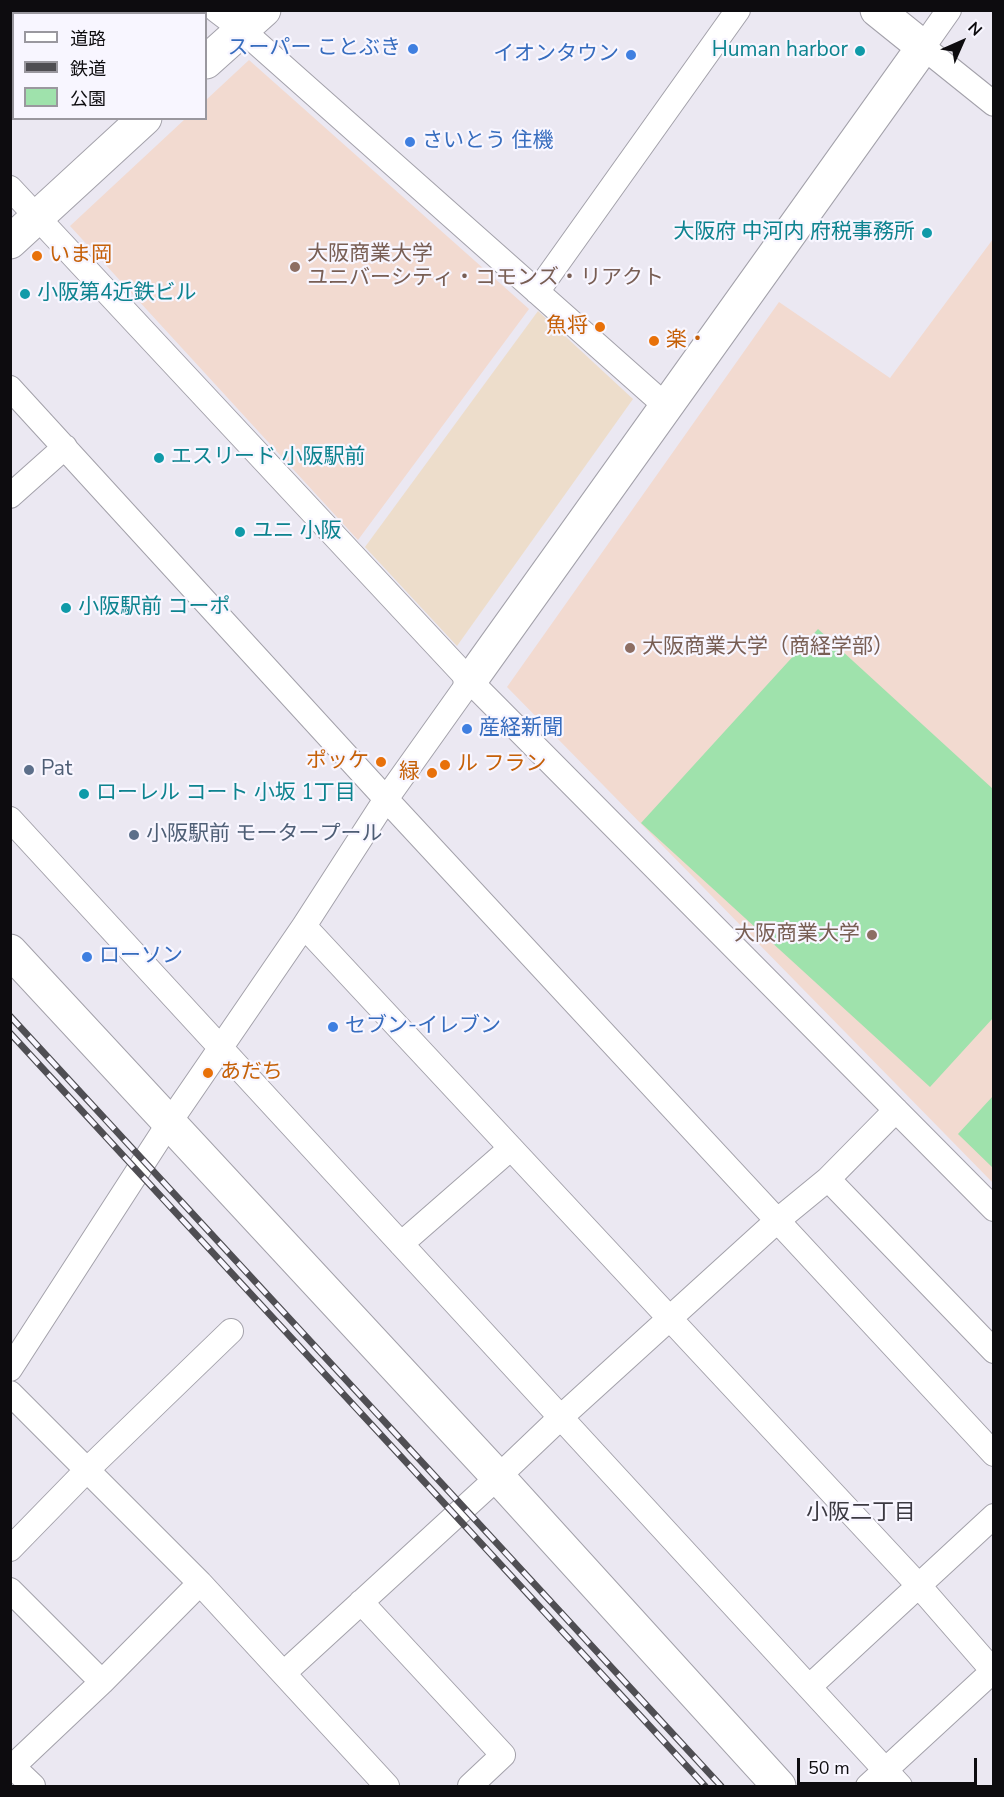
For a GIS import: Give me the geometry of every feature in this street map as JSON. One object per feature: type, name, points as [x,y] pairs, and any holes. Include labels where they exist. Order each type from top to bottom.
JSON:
[{"type":"street","points":[[537,292],[738,10]]},
{"type":"street","points":[[877,10],[993,104]]},
{"type":"street","points":[[10,1369],[169,1123],[304,926],[386,800],[949,10]]},
{"type":"street","points":[[207,61],[240,17],[537,292],[667,407]]},
{"type":"street","points":[[10,242],[143,120]]},
{"type":"street","points":[[10,188],[470,681],[993,1209]]},
{"type":"street","points":[[10,388],[386,800],[993,1454]]},
{"type":"street","points":[[10,496],[65,447]]},
{"type":"street","points":[[10,819],[809,1688],[885,1781],[993,1671],[920,1587],[304,926]]},
{"type":"street","points":[[10,951],[498,1477],[779,1786]]},
{"type":"street","points":[[284,1673],[561,1417],[778,1220],[828,1179],[896,1110]]},
{"type":"street","points":[[401,1244],[511,1148]]},
{"type":"street","points":[[828,1179],[993,1351]]},
{"type":"street","points":[[10,1549],[87,1470],[231,1331]]},
{"type":"street","points":[[10,1394],[200,1583],[387,1786]]},
{"type":"street","points":[[809,1688],[920,1587],[993,1516]]},
{"type":"street","points":[[33,1786],[12,1768],[102,1682],[200,1583]]},
{"type":"street","points":[[10,1590],[102,1682]]},
{"type":"street","points":[[361,1602],[503,1755],[470,1786]]},
{"type":"shaded area","name":"大阪商業大学 ユニバーシティ・コモンズ・リアクト","points":[[249,60],[529,309],[358,540],[70,226],[184,120],[207,120],[207,99]]},
{"type":"shaded area","name":"大阪商業大学","points":[[993,239],[993,1183],[507,687],[779,302],[890,378]]},
{"type":"shaded area","points":[[538,311],[633,399],[457,646],[365,547]]},
{"type":"green space","points":[[818,629],[993,789],[993,1018],[930,1087],[641,823]]},
{"type":"green space","points":[[993,1096],[993,1168],[958,1134]]},
{"type":"railway","points":[[10,1016],[721,1786]]},
{"type":"railway","points":[[10,1033],[705,1786]]},
{"type":"place","name":"スーパー ことぶき","points":[[413,49]]},
{"type":"place","name":"Human harbor","points":[[860,51]]},
{"type":"place","name":"イオンタウン","points":[[631,55]]},
{"type":"place","name":"さいとう 住機","points":[[410,142]]},
{"type":"place","name":"大阪府 中河内 府税事務所","points":[[927,233]]},
{"type":"place","name":"いま岡","points":[[37,256]]},
{"type":"place","name":"大阪商業大学 ユニバーシティ・コモンズ・リアクト","points":[[295,267]]},
{"type":"place","name":"小阪第4近鉄ビル","points":[[25,294]]},
{"type":"place","name":"魚将","points":[[600,327]]},
{"type":"place","name":"楽・","points":[[654,341]]},
{"type":"place","name":"エスリード 小阪駅前","points":[[159,458]]},
{"type":"place","name":"ユニ 小阪","points":[[240,532]]},
{"type":"place","name":"小阪駅前 コーポ","points":[[66,608]]},
{"type":"place","name":"大阪商業大学（商経学部）","points":[[630,648]]},
{"type":"place","name":"産経新聞","points":[[467,729]]},
{"type":"place","name":"ポッケ","points":[[381,762]]},
{"type":"place","name":"ル フラン","points":[[445,765]]},
{"type":"place","name":"Pat","points":[[29,770]]},
{"type":"place","name":"緑","points":[[432,773]]},
{"type":"place","name":"ローレル コート 小坂 1丁目","points":[[84,794]]},
{"type":"place","name":"小阪駅前 モータープール","points":[[134,835]]},
{"type":"place","name":"大阪商業大学","points":[[872,935]]},
{"type":"place","name":"ローソン","points":[[87,957]]},
{"type":"place","name":"セブン-イレブン","points":[[333,1027]]},
{"type":"place","name":"あだち","points":[[208,1073]]},
{"type":"district","name":"小阪二丁目","points":[[861,1514]]}]
